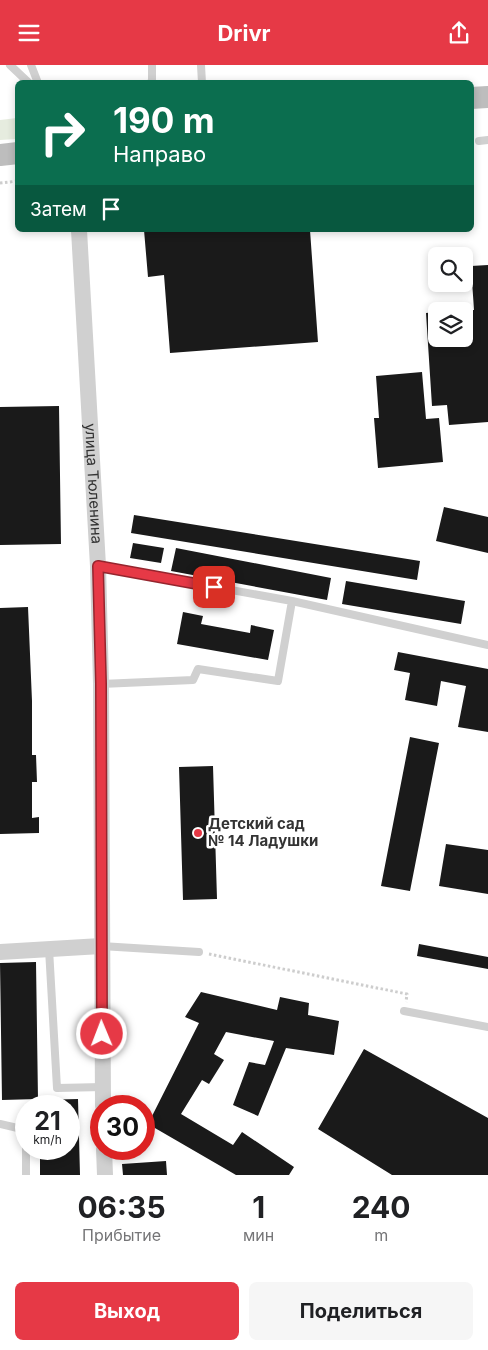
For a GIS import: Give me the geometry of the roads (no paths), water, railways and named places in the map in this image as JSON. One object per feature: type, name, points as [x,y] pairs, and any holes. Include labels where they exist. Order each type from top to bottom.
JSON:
[{"type":"main road","points":[[0,155],[15,153]]},
{"type":"street","name":"улица Тюленина","points":[[78,232],[98,566],[101,684],[103,1095]]},
{"type":"street","points":[[0,952],[101,946]]},
{"type":"street","points":[[104,1160],[104,1175]]},
{"type":"lane","points":[[10,65],[26,80]]},
{"type":"lane","points":[[31,65],[37,80]]},
{"type":"lane","points":[[152,65],[152,80]]},
{"type":"lane","points":[[202,65],[202,80]]},
{"type":"lane","points":[[479,141],[488,140]]},
{"type":"lane","points":[[98,566],[292,601],[488,645]]},
{"type":"lane","points":[[101,684],[192,680],[198,669],[278,681],[292,601]]},
{"type":"lane","points":[[101,946],[199,952]]},
{"type":"lane","points":[[49,949],[57,1088],[103,1087]]},
{"type":"lane","points":[[404,1011],[488,1027]]},
{"type":"lane","points":[[0,1124],[26,1130],[26,1175]]},
{"type":"place","name":"Детский сад № 14 Ладушки","points":[[198,833]]}]
